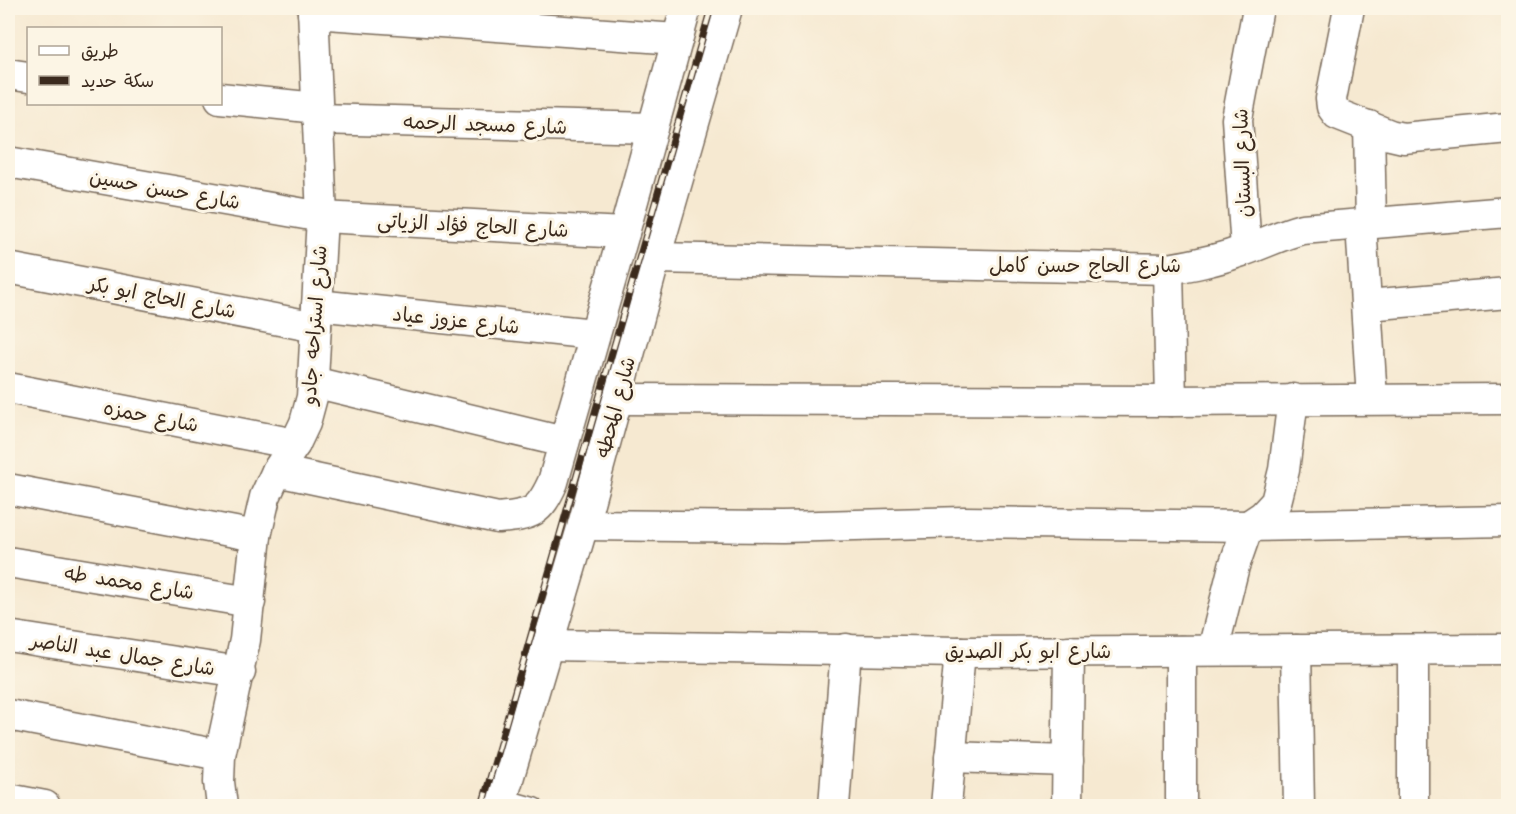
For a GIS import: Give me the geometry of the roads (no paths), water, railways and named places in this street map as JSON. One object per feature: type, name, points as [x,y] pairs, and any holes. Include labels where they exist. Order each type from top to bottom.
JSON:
[{"type":"street","name":"شارع المحطه","points":[[277,471],[498,518],[532,512],[543,503],[564,442],[686,8]]},
{"type":"street","name":"شارع المحطه","points":[[501,802],[583,525],[655,258],[727,8]]},
{"type":"street","name":"شارع البستان","points":[[1246,249],[1238,119],[1258,8]]},
{"type":"street","points":[[1348,8],[1331,99],[1332,107],[1337,114],[1403,138],[1509,128]]},
{"type":"street","points":[[313,10],[677,39]]},
{"type":"street","name":"شارع استراحه جادو","points":[[222,807],[219,782],[220,755],[240,672],[256,537],[265,496],[277,471],[296,444],[305,423],[314,382],[322,217],[313,10]]},
{"type":"street","points":[[8,74],[27,77]]},
{"type":"street","name":"شارع مسجد الرحمه","points":[[222,98],[317,113],[653,128]]},
{"type":"street","points":[[1369,126],[1366,305],[1372,399]]},
{"type":"street","name":"شارع حسن حسين","points":[[8,162],[322,217]]},
{"type":"street","name":"شارع الحاج فؤاد الزياتى","points":[[322,217],[624,233]]},
{"type":"street","name":"شارع الحاج حسن كامل","points":[[655,258],[1168,268],[1195,264],[1302,229],[1366,224],[1508,219]]},
{"type":"street","name":"شارع الحاج ابو بكر","points":[[8,268],[317,316]]},
{"type":"street","points":[[1168,268],[1172,401]]},
{"type":"street","points":[[1366,305],[1509,293]]},
{"type":"street","name":"شارع عزوز عياد","points":[[317,316],[594,334]]},
{"type":"street","points":[[314,382],[564,442]]},
{"type":"street","name":"شارع حمزه","points":[[8,388],[296,444]]},
{"type":"street","points":[[616,399],[1172,401],[1509,399]]},
{"type":"street","points":[[1213,650],[1234,566],[1248,526],[1263,516],[1276,502],[1284,470],[1293,399]]},
{"type":"street","points":[[8,489],[256,537]]},
{"type":"street","points":[[583,525],[783,526],[964,522],[1248,526],[1509,521]]},
{"type":"street","name":"شارع محمد طه","points":[[8,562],[249,602]]},
{"type":"street","name":"شارع جمال عبد الناصر","points":[[8,636],[240,672]]},
{"type":"street","name":"شارع ابو بكر الصديق","points":[[547,645],[960,652],[1509,649]]},
{"type":"street","points":[[834,807],[846,649]]},
{"type":"street","points":[[1296,650],[1299,807]]},
{"type":"street","points":[[1413,650],[1413,807]]},
{"type":"street","points":[[1067,807],[1069,651]]},
{"type":"street","points":[[1181,651],[1181,807]]},
{"type":"street","points":[[946,807],[960,652]]},
{"type":"street","points":[[8,715],[220,755]]},
{"type":"street","points":[[950,757],[1068,761]]},
{"type":"street","points":[[8,800],[45,807]]},
{"type":"lane","points":[[501,802],[535,807]]},
{"type":"railway","points":[[482,806],[711,8]]}]
